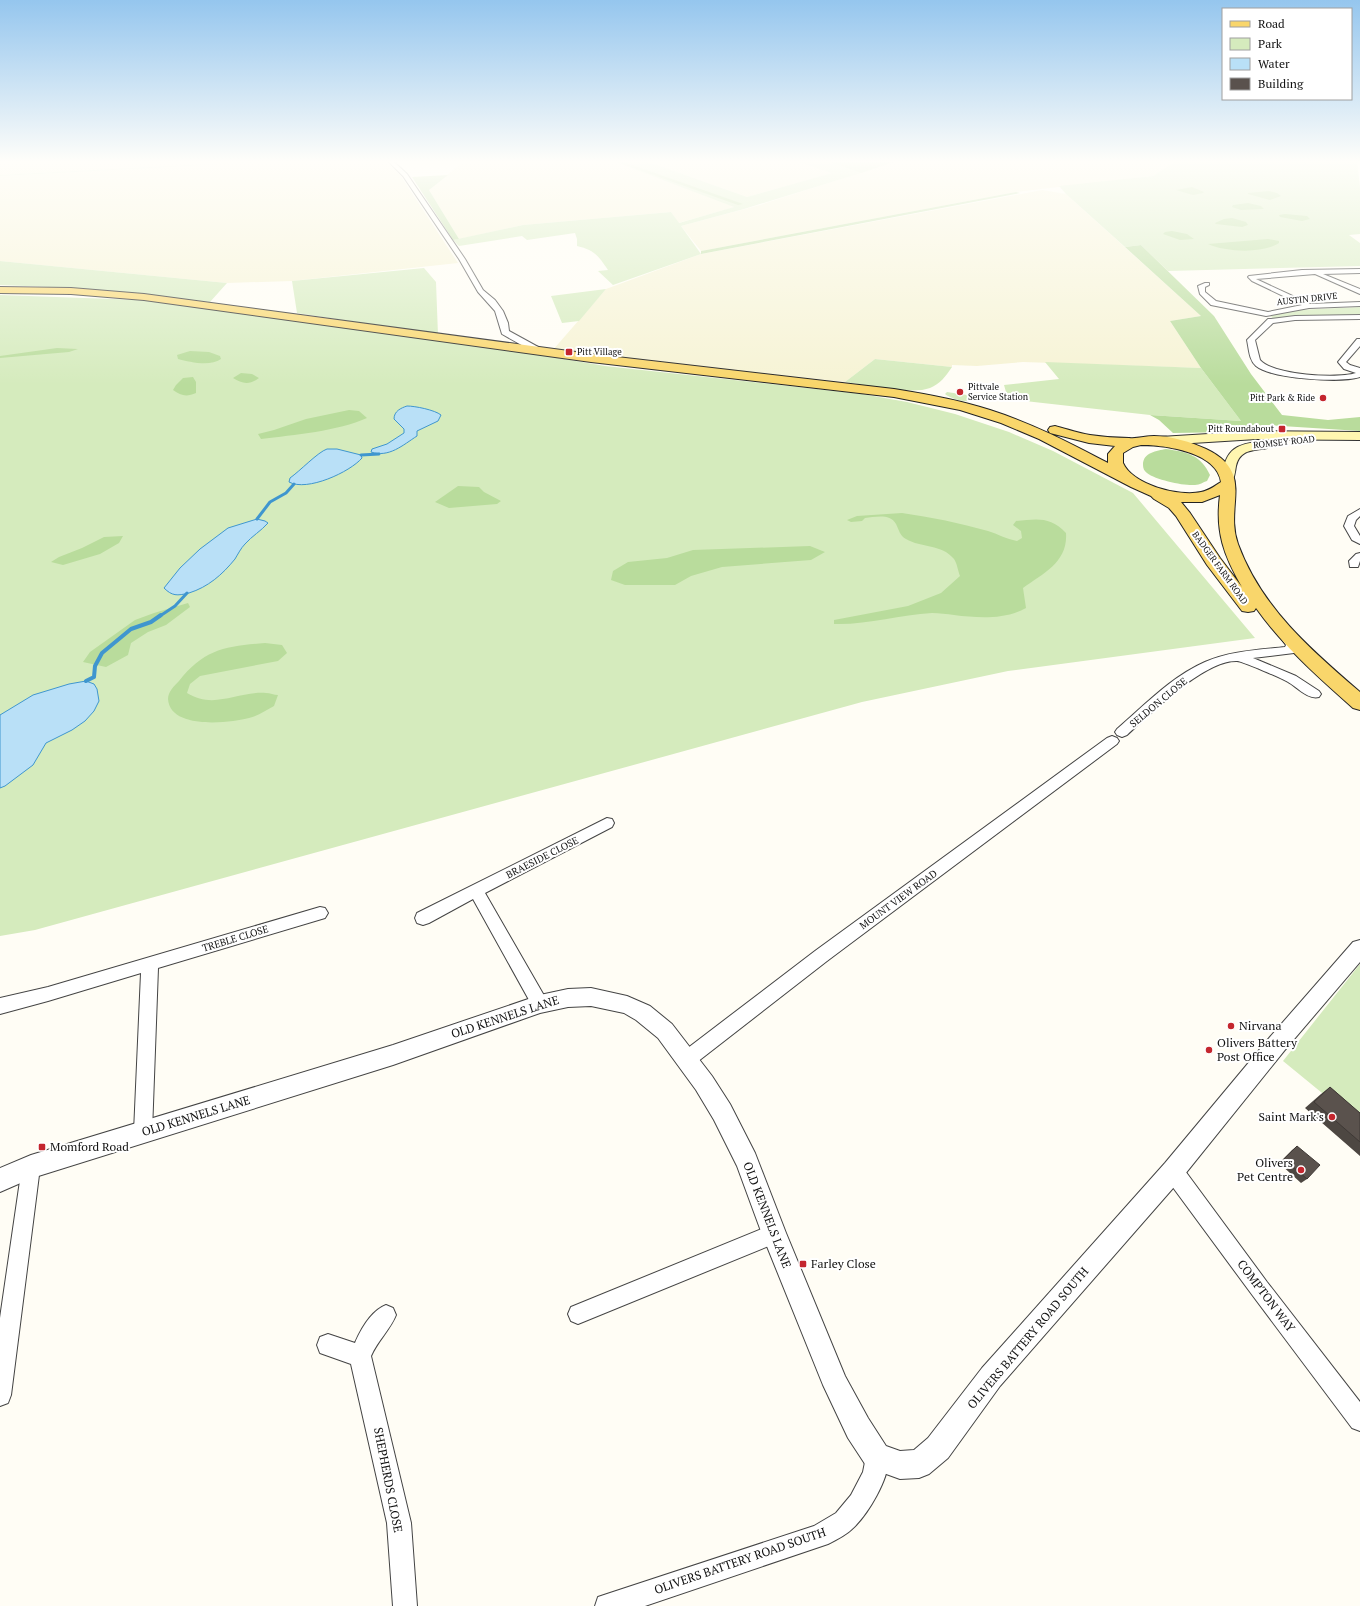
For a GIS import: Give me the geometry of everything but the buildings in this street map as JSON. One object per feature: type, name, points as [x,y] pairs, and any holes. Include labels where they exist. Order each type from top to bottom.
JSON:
[{"type":"main road","points":[[0,290],[71,291],[144,297],[591,358],[894,392],[941,401],[988,414],[1052,439],[1142,487],[1172,497],[1203,497],[1215,493],[1228,480],[1222,467],[1206,454],[1182,445],[1160,441],[1133,443],[1084,438],[1011,417],[988,414]]},
{"type":"main road","name":"ROMSEY ROAD","points":[[1160,441],[1257,435],[1360,437]]},
{"type":"main road","name":"ROMSEY ROAD","points":[[1228,480],[1229,462],[1234,454],[1239,450],[1249,446],[1329,438],[1360,437]]},
{"type":"main road","points":[[1133,443],[1118,451],[1115,456],[1116,465],[1123,474],[1142,487]]},
{"type":"main road","name":"BADGER FARM ROAD","points":[[1228,480],[1226,529],[1231,548],[1246,582],[1275,623],[1359,704]]},
{"type":"main road","name":"BADGER FARM ROAD","points":[[1142,487],[1175,506],[1182,513],[1213,561],[1247,606],[1290,650],[1316,674],[1359,704]]},
{"type":"street","points":[[447,236],[462,259],[480,291],[492,302],[499,312],[504,323],[505,332]]},
{"type":"street","points":[[1309,306],[1254,280],[1251,277],[1268,274],[1360,271]]},
{"type":"street","points":[[1318,272],[1323,276],[1360,292]]},
{"type":"street","points":[[1207,284],[1201,286],[1202,293],[1214,302],[1268,317],[1360,317]]},
{"type":"street","name":"AUSTIN DRIVE","points":[[1268,317],[1309,306],[1360,304]]},
{"type":"street","points":[[1268,317],[1251,340],[1255,358],[1260,366],[1282,374],[1340,378],[1352,378],[1360,372]]},
{"type":"street","points":[[493,344],[505,332]]},
{"type":"street","points":[[505,332],[537,350]]},
{"type":"street","points":[[1360,342],[1342,362],[1347,367],[1360,372]]},
{"type":"street","points":[[1360,512],[1354,514],[1349,520],[1349,524],[1350,531],[1360,541]]},
{"type":"street","name":"BADGER FARM ROAD","points":[[1275,623],[1292,645],[1290,650]]},
{"type":"street","name":"SELDON CLOSE","points":[[1117,736],[1183,680],[1196,672],[1222,660],[1290,650]]},
{"type":"street","points":[[1238,657],[1275,670],[1315,694]]},
{"type":"street","name":"MOUNT VIEW ROAD","points":[[686,1060],[821,956],[1117,736]]},
{"type":"street","name":"BRAESIDE CLOSE","points":[[423,918],[607,823]]},
{"type":"street","points":[[476,891],[540,1004]]},
{"type":"street","name":"TREBLE CLOSE","points":[[0,1006],[48,994],[320,913]]},
{"type":"street","name":"OLIVERS BATTERY ROAD SOUTH","points":[[607,1606],[820,1536],[844,1521],[859,1503],[874,1475],[877,1457],[900,1465],[919,1464],[938,1448],[991,1377],[1173,1171],[1277,1044],[1360,948]]},
{"type":"street","points":[[143,1132],[150,964]]},
{"type":"street","name":"OLD KENNELS LANE","points":[[0,1180],[31,1168],[143,1132],[393,1055],[540,1004],[568,998],[591,997],[627,1005],[643,1013],[665,1031],[704,1083],[726,1119],[746,1161],[774,1234],[836,1385],[858,1428],[877,1457]]},
{"type":"street","points":[[0,1396],[31,1168]]},
{"type":"street","name":"COMPTON WAY","points":[[1173,1171],[1260,1289],[1360,1420]]},
{"type":"street","points":[[578,1314],[774,1234]]},
{"type":"street","points":[[328,1345],[360,1356],[369,1336],[386,1315]]},
{"type":"street","name":"SHEPHERDS CLOSE","points":[[360,1356],[399,1523],[405,1606]]},
{"type":"shaded area","points":[[0,236],[440,236],[458,263],[292,281],[227,283],[0,261]]},
{"type":"shaded area","points":[[457,236],[473,236],[459,239]]},
{"type":"shaded area","points":[[689,236],[781,236],[701,251]]},
{"type":"shaded area","points":[[797,236],[1112,236],[1201,316],[1170,321],[1201,368],[1023,362],[977,366],[952,365],[952,367],[875,359],[845,382],[552,351],[606,289],[701,254]]},
{"type":"green space","points":[[450,236],[457,236],[459,239],[453,240]]},
{"type":"green space","points":[[472,236],[555,236],[527,240],[522,236],[459,246],[453,240]]},
{"type":"green space","points":[[576,236],[688,236],[701,254],[613,285],[598,271],[608,270],[598,257],[592,251],[577,246]]},
{"type":"green space","points":[[781,236],[795,236],[701,254],[701,251]]},
{"type":"green space","points":[[1113,236],[1350,236],[1360,243],[1360,266],[1168,271],[1141,245],[1125,247]]},
{"type":"green space","points":[[1169,236],[1190,236],[1194,239],[1180,240]]},
{"type":"green space","points":[[1268,239],[1279,241],[1279,243],[1264,249],[1244,251],[1224,249],[1208,244]]},
{"type":"green space","points":[[1141,245],[1214,316],[1251,374],[1282,415],[1328,420],[1360,417],[1360,431],[1266,425],[1243,428],[1232,432],[1173,433],[1159,420],[1150,415],[1241,421],[1201,368],[1170,321],[1201,316],[1125,247]]},
{"type":"green space","points":[[0,261],[227,283],[210,302],[75,288],[0,285]]},
{"type":"green space","points":[[424,268],[436,282],[438,335],[297,313],[292,281]]},
{"type":"green space","points":[[606,289],[579,321],[562,323],[551,296]]},
{"type":"green space","points":[[0,295],[141,300],[529,353],[605,366],[862,394],[907,402],[955,414],[1009,432],[1053,451],[1133,493],[1255,638],[1008,671],[862,702],[35,930],[0,936]]},
{"type":"green space","points":[[1360,307],[1360,315],[1329,315],[1274,319],[1269,315],[1297,310]]},
{"type":"green space","points":[[57,348],[78,349],[69,352],[0,358],[0,356]]},
{"type":"green space","points":[[190,351],[209,352],[220,356],[221,359],[211,363],[206,363],[178,359],[177,355]]},
{"type":"green space","points":[[875,359],[952,367],[940,382],[930,388],[922,390],[889,389],[845,382]]},
{"type":"green space","points":[[1045,362],[1201,368],[1241,421],[1150,415],[1008,399],[1004,385],[1059,379]]},
{"type":"green space","points":[[241,373],[252,374],[259,378],[252,382],[246,383],[240,382],[233,378]]},
{"type":"green space","points":[[193,377],[196,382],[196,393],[184,395],[173,390],[183,378]]},
{"type":"green space","points":[[947,392],[973,396],[978,399],[971,401],[957,400],[945,394]]},
{"type":"green space","points":[[349,410],[359,411],[367,418],[343,426],[301,434],[261,439],[258,434],[306,419]]},
{"type":"green space","points":[[1166,449],[1187,453],[1198,459],[1210,475],[1207,481],[1197,485],[1184,485],[1151,476],[1144,469],[1143,465],[1145,457],[1151,453]]},
{"type":"green space","points":[[458,486],[479,487],[484,492],[501,501],[497,504],[449,508],[435,502]]},
{"type":"green space","points":[[902,513],[967,525],[1017,541],[1022,538],[1021,531],[1013,525],[1016,521],[1037,519],[1049,521],[1066,533],[1066,543],[1063,552],[1053,566],[1023,588],[1026,608],[1018,612],[1009,615],[991,617],[972,617],[932,613],[859,623],[834,624],[834,620],[908,606],[941,593],[960,576],[954,559],[949,554],[937,548],[918,544],[904,538],[896,524],[890,518],[865,518],[862,521],[851,522],[847,520],[857,516]]},
{"type":"green space","points":[[123,536],[119,543],[100,554],[63,565],[51,562],[104,537]]},
{"type":"green space","points":[[810,546],[825,552],[811,560],[722,567],[691,576],[675,585],[625,585],[611,580],[613,571],[628,562],[667,558],[693,550]]},
{"type":"green space","points":[[188,603],[190,607],[166,625],[148,632],[131,643],[128,655],[106,667],[83,662],[90,652],[135,620]]},
{"type":"green space","points":[[265,643],[282,645],[287,653],[278,661],[200,676],[190,684],[187,693],[197,698],[216,700],[256,693],[268,693],[278,695],[274,706],[252,717],[229,722],[202,722],[189,720],[179,716],[171,709],[168,699],[170,692],[188,670],[198,662],[217,651],[227,648]]},
{"type":"green space","points":[[1360,964],[1360,1124],[1283,1061]]},
{"type":"water","points":[[407,406],[434,411],[441,415],[438,421],[417,431],[417,436],[396,450],[384,453],[371,452],[372,449],[387,444],[404,433],[404,429],[394,419],[394,416],[400,409]]},
{"type":"water","points":[[327,449],[337,449],[361,455],[362,458],[348,469],[328,479],[306,484],[289,482],[290,478]]},
{"type":"water","points":[[257,519],[268,523],[242,547],[230,565],[214,580],[196,590],[181,595],[172,594],[164,588],[180,568],[200,549],[228,528]]},
{"type":"water","points":[[86,681],[94,684],[97,689],[99,701],[94,711],[85,721],[72,730],[46,743],[33,765],[5,786],[0,788],[0,715],[33,695],[69,684]]},
{"type":"waterway","points":[[361,455],[379,454]]},
{"type":"waterway","points":[[257,519],[270,502],[286,493],[294,484]]},
{"type":"waterway","points":[[160,616],[175,606],[187,593]]},
{"type":"waterway","points":[[86,681],[94,677],[95,666],[102,653],[131,629],[151,622],[161,615]]},
{"type":"place","name":"Pitt Village","points":[[569,352]]},
{"type":"place","name":"Pittvale Service Station","points":[[960,392]]},
{"type":"place","name":"Pitt Park & Ride","points":[[1323,398]]},
{"type":"place","name":"Pitt Roundabout","points":[[1282,429]]},
{"type":"place","name":"Nirvana","points":[[1231,1026]]},
{"type":"place","name":"Olivers Battery Post Office","points":[[1209,1050]]},
{"type":"place","name":"Saint Mark's","points":[[1332,1117]]},
{"type":"place","name":"Momford Road","points":[[42,1147]]},
{"type":"place","name":"Olivers Pet Centre","points":[[1301,1170]]},
{"type":"place","name":"Farley Close","points":[[803,1264]]}]
